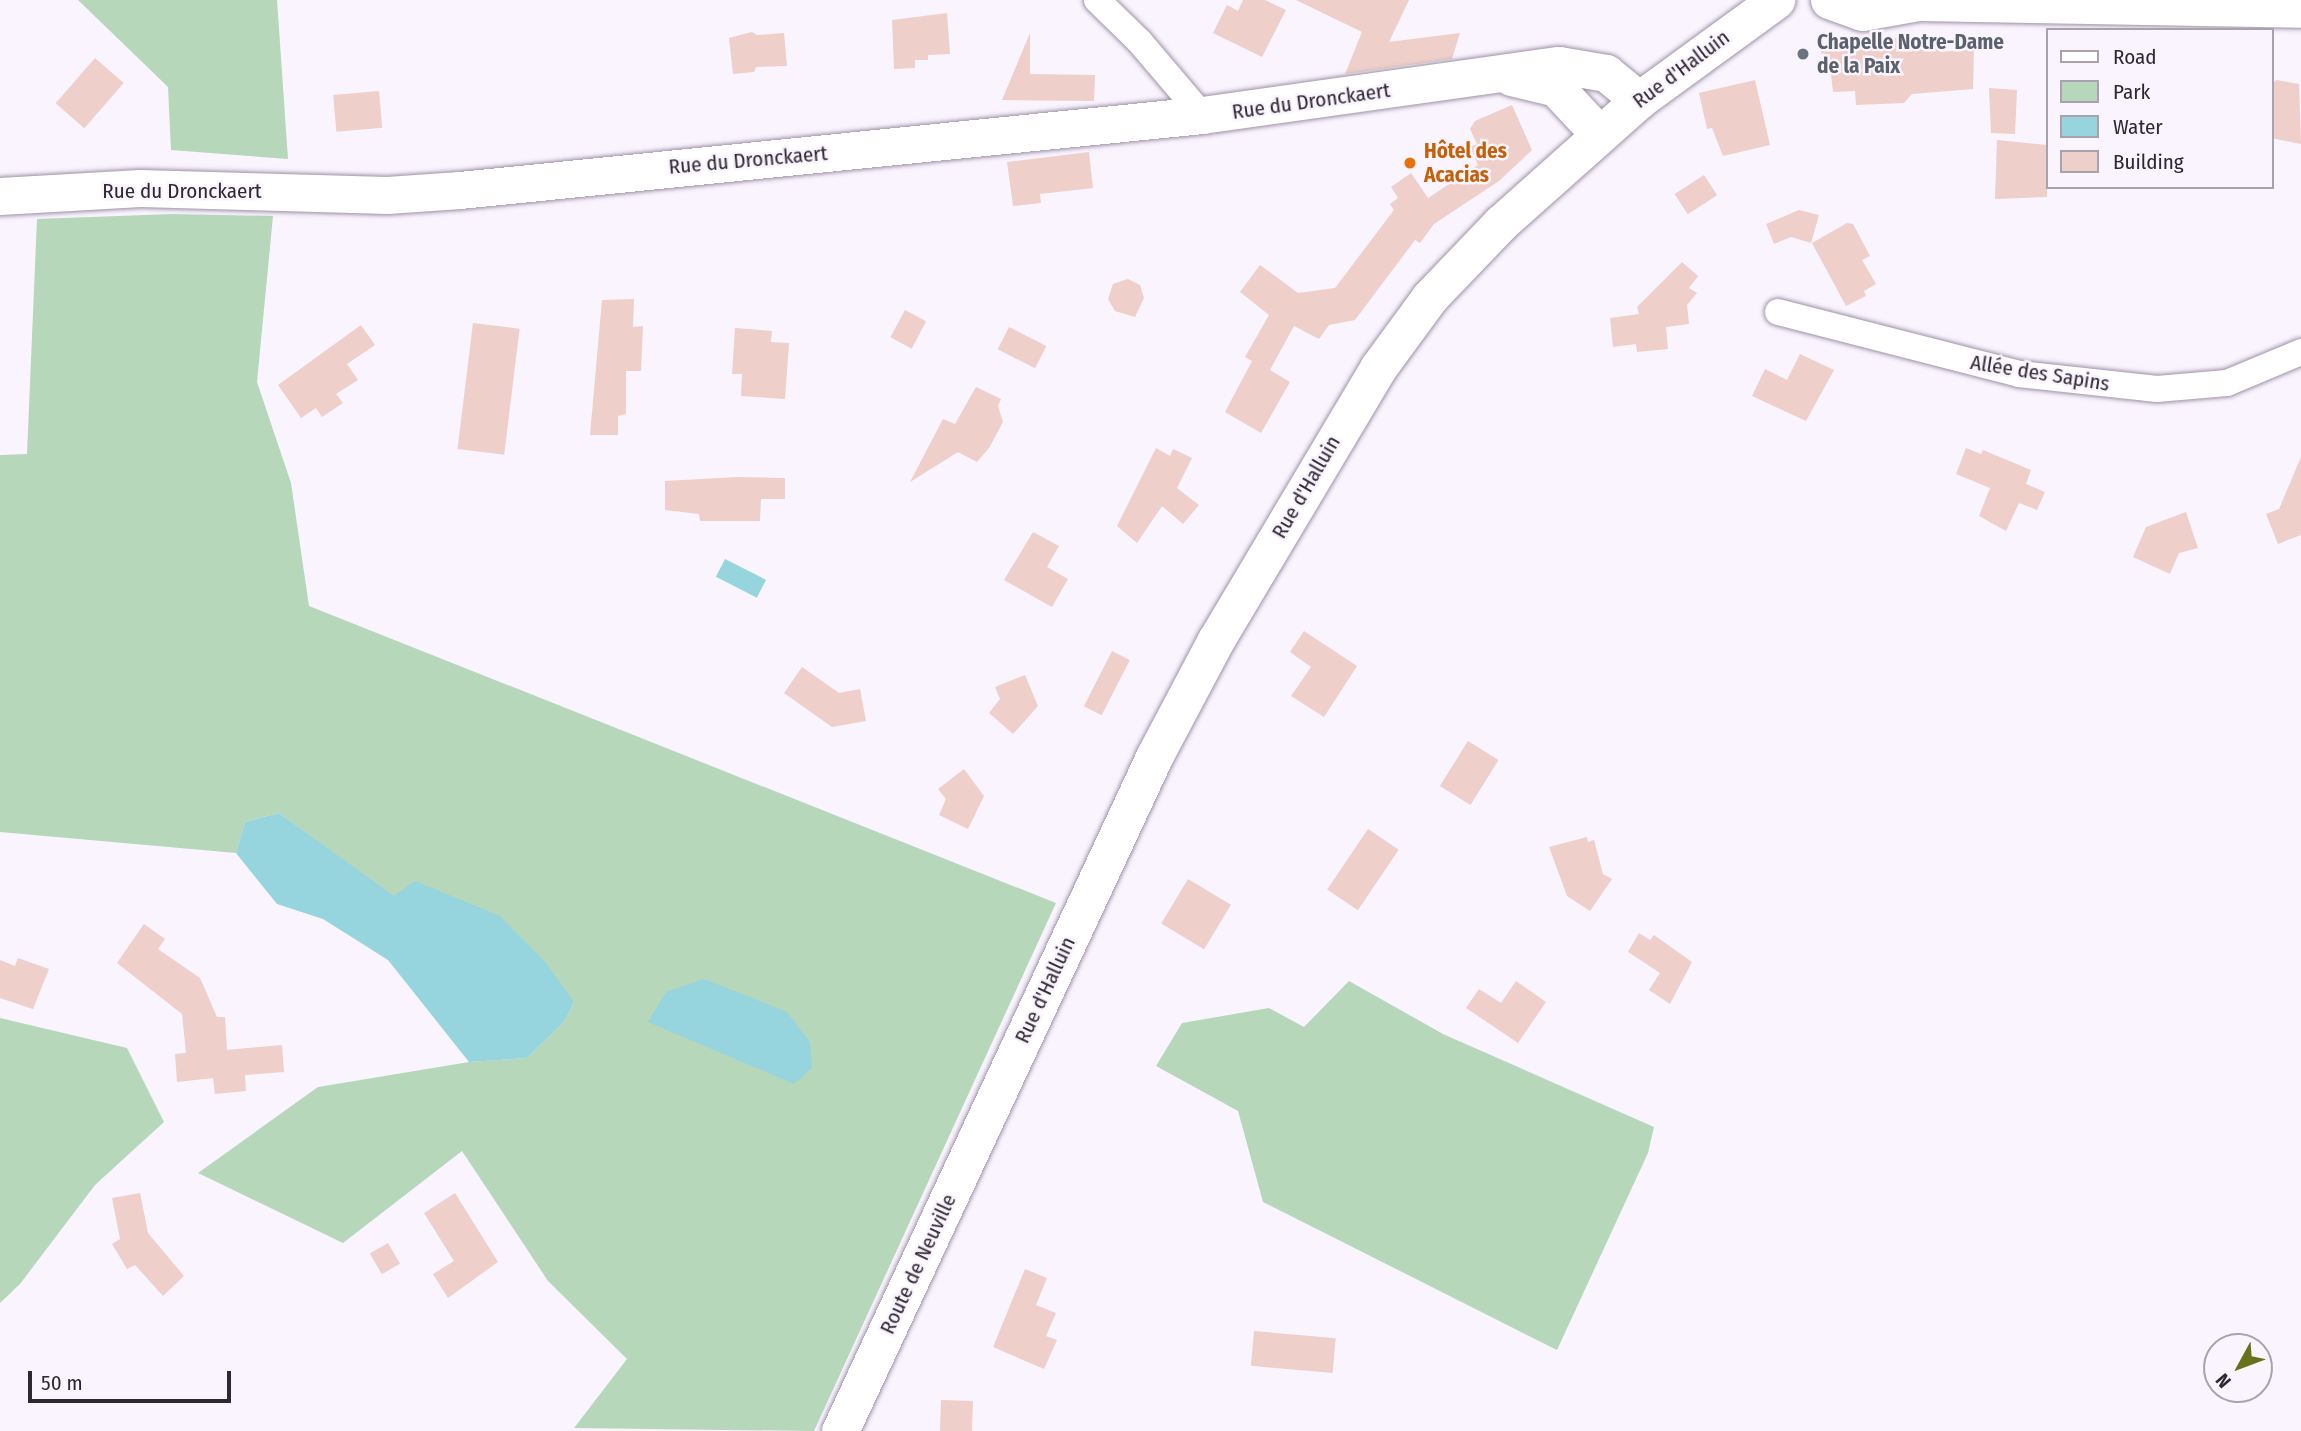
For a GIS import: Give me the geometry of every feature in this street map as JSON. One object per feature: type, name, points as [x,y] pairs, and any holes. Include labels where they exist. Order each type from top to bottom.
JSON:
[{"type":"main road","name":"Rue d'Halluin","points":[[996,1096],[1155,755],[1216,640],[1359,397],[1403,331],[1449,274],[1599,134],[1639,100],[1776,0]]},
{"type":"main road","points":[[1829,0],[1861,12],[1914,1],[2301,9]]},
{"type":"main road","name":"Rue du Dronckaert","points":[[0,195],[190,188],[425,193],[1202,115],[1493,76],[1528,68],[1580,65],[1606,73],[1639,100]]},
{"type":"main road","name":"Rue du Dronckaert","points":[[1493,76],[1538,80],[1556,88],[1599,134]]},
{"type":"main road","name":"Route de Neuville","points":[[840,1431],[996,1096]]},
{"type":"street","points":[[1097,0],[1140,42],[1202,115]]},
{"type":"street","name":"Allée des Sapins","points":[[1777,312],[2019,374],[2157,389],[2227,383],[2301,352]]},
{"type":"green space","points":[[78,0],[277,0],[288,159],[171,150],[168,87]]},
{"type":"green space","points":[[172,214],[273,216],[257,382],[291,483],[309,606],[1056,903],[814,1431],[574,1428],[627,1359],[548,1281],[462,1151],[343,1243],[198,1173],[318,1087],[469,1062],[527,1058],[565,1021],[574,1002],[394,897],[279,813],[245,822],[236,853],[0,832],[0,455],[27,454],[37,219]]},
{"type":"green space","points":[[1349,981],[1443,1034],[1654,1127],[1648,1153],[1557,1350],[1263,1202],[1238,1111],[1156,1066],[1182,1023],[1269,1008],[1304,1027]]},
{"type":"green space","points":[[0,1018],[127,1048],[164,1122],[95,1185],[20,1284],[0,1303]]},
{"type":"water","points":[[725,559],[766,580],[757,598],[716,577]]},
{"type":"water","points":[[279,813],[394,896],[415,881],[500,916],[546,963],[574,1002],[565,1021],[527,1058],[469,1062],[388,960],[323,919],[277,904],[236,853],[245,822]]},
{"type":"water","points":[[704,979],[787,1012],[810,1042],[812,1068],[794,1084],[648,1022],[666,992]]},
{"type":"building","points":[[1243,0],[1265,0],[1286,10],[1262,57],[1213,33],[1227,5],[1238,11]]},
{"type":"building","points":[[1296,0],[1409,0],[1389,42],[1460,33],[1452,59],[1345,74],[1362,32]]},
{"type":"building","points":[[947,13],[950,54],[928,55],[928,60],[915,60],[915,68],[894,69],[892,20]]},
{"type":"building","points":[[752,32],[757,35],[784,33],[787,66],[756,67],[754,72],[733,74],[729,38]]},
{"type":"building","points":[[1030,33],[1030,74],[1095,75],[1094,101],[1002,100]]},
{"type":"building","points":[[1938,35],[1940,52],[1974,49],[1973,89],[1912,94],[1904,103],[1856,105],[1855,91],[1833,92],[1830,65],[1823,66],[1820,44]]},
{"type":"building","points":[[95,58],[124,83],[84,128],[56,103]]},
{"type":"building","points":[[1755,80],[1770,145],[1723,156],[1712,128],[1707,129],[1699,93]]},
{"type":"building","points":[[2276,80],[2299,84],[2301,144],[2273,138],[2273,84]]},
{"type":"building","points":[[1989,88],[2017,90],[2015,134],[1991,133]]},
{"type":"building","points":[[379,91],[382,128],[336,132],[333,95]]},
{"type":"building","points":[[1512,105],[1532,150],[1499,181],[1434,224],[1420,243],[1415,240],[1355,320],[1329,325],[1319,339],[1294,326],[1270,370],[1290,382],[1261,433],[1225,412],[1252,361],[1245,357],[1269,315],[1240,292],[1260,265],[1298,293],[1335,288],[1394,210],[1390,204],[1398,198],[1391,187],[1411,173],[1428,198],[1478,165],[1470,147],[1477,144],[1470,129],[1475,121]]},
{"type":"building","points":[[1997,140],[2046,145],[2047,197],[1995,199]]},
{"type":"building","points":[[1089,152],[1093,188],[1040,194],[1041,203],[1013,206],[1007,162]]},
{"type":"building","points":[[1704,175],[1717,195],[1688,214],[1675,194]]},
{"type":"building","points":[[1799,210],[1819,215],[1811,243],[1791,237],[1774,244],[1766,224]]},
{"type":"building","points":[[1847,223],[1853,224],[1870,256],[1862,260],[1876,284],[1864,291],[1866,296],[1846,306],[1812,243]]},
{"type":"building","points":[[1682,262],[1698,276],[1689,288],[1697,293],[1687,305],[1689,324],[1666,327],[1668,349],[1637,352],[1636,344],[1613,347],[1610,318],[1639,314],[1637,307]]},
{"type":"building","points":[[1128,279],[1140,285],[1144,298],[1135,317],[1115,311],[1108,299],[1113,284]]},
{"type":"building","points":[[634,299],[633,327],[643,326],[641,371],[626,371],[626,414],[618,416],[618,435],[590,435],[602,300]]},
{"type":"building","points":[[905,310],[926,321],[912,349],[890,337]]},
{"type":"building","points":[[473,323],[520,329],[504,455],[458,449]]},
{"type":"building","points":[[361,325],[375,345],[347,364],[358,380],[336,394],[343,403],[322,417],[316,408],[301,418],[278,385]]},
{"type":"building","points":[[1009,327],[1046,346],[1035,368],[998,349]]},
{"type":"building","points":[[735,328],[772,331],[771,342],[789,343],[785,399],[741,396],[742,374],[732,374]]},
{"type":"building","points":[[1800,354],[1834,370],[1806,421],[1752,396],[1765,369],[1787,380]]},
{"type":"building","points":[[976,387],[1001,399],[998,406],[1003,422],[989,448],[977,462],[958,452],[910,482],[943,419],[955,424]]},
{"type":"building","points":[[1156,448],[1170,456],[1173,449],[1192,458],[1177,488],[1199,505],[1183,524],[1162,506],[1137,543],[1117,526]]},
{"type":"building","points":[[1966,448],[1981,454],[1983,450],[2031,470],[2026,484],[2045,492],[2037,510],[2019,503],[2006,531],[1979,516],[1990,488],[1956,474]]},
{"type":"building","points":[[2301,457],[2301,535],[2278,544],[2266,514],[2279,509]]},
{"type":"building","points":[[737,477],[785,478],[785,499],[761,499],[760,521],[700,521],[699,514],[665,510],[665,481]]},
{"type":"building","points":[[2186,512],[2198,548],[2179,553],[2170,574],[2133,557],[2146,527]]},
{"type":"building","points":[[1033,532],[1059,546],[1047,567],[1068,579],[1052,607],[1004,580]]},
{"type":"building","points":[[1304,631],[1357,666],[1324,717],[1291,696],[1311,667],[1290,652]]},
{"type":"building","points":[[1112,651],[1130,660],[1102,715],[1084,706]]},
{"type":"building","points":[[802,667],[839,693],[860,689],[866,721],[832,727],[784,693]]},
{"type":"building","points":[[1025,675],[1038,706],[1013,734],[989,713],[1000,699],[995,687]]},
{"type":"building","points":[[1468,741],[1499,760],[1470,805],[1440,786]]},
{"type":"building","points":[[964,769],[984,796],[968,829],[939,815],[946,799],[938,789]]},
{"type":"building","points":[[1368,829],[1399,850],[1358,910],[1327,890]]},
{"type":"building","points":[[1587,837],[1588,842],[1594,840],[1603,874],[1612,879],[1590,911],[1567,896],[1549,847]]},
{"type":"building","points":[[1188,879],[1231,905],[1204,949],[1161,924]]},
{"type":"building","points":[[144,924],[165,939],[158,949],[200,978],[217,1017],[225,1017],[227,1050],[282,1045],[284,1072],[245,1075],[246,1091],[215,1094],[213,1078],[177,1082],[175,1054],[186,1053],[182,1014],[117,963]]},
{"type":"building","points":[[1639,933],[1650,940],[1654,935],[1692,962],[1670,1004],[1649,990],[1660,973],[1628,952]]},
{"type":"building","points":[[18,958],[49,969],[33,1009],[0,998],[0,960],[15,966]]},
{"type":"building","points":[[1516,981],[1546,1002],[1518,1043],[1466,1008],[1479,989],[1501,1003]]},
{"type":"building","points":[[140,1193],[148,1233],[184,1276],[163,1296],[135,1265],[127,1269],[112,1244],[120,1239],[112,1198]]},
{"type":"building","points":[[455,1193],[498,1262],[448,1298],[433,1274],[454,1261],[424,1213]]},
{"type":"building","points":[[388,1243],[400,1264],[382,1274],[370,1254]]},
{"type":"building","points":[[1025,1269],[1047,1278],[1036,1305],[1056,1313],[1046,1336],[1057,1340],[1044,1369],[993,1347]]},
{"type":"building","points":[[1254,1331],[1336,1338],[1333,1373],[1251,1366]]},
{"type":"building","points":[[941,1400],[973,1401],[972,1431],[940,1431]]},
{"type":"place","name":"Chapelle Notre-Dame de la Paix","points":[[1803,54]]},
{"type":"place","name":"Hôtel des Acacias","points":[[1410,163]]}]
